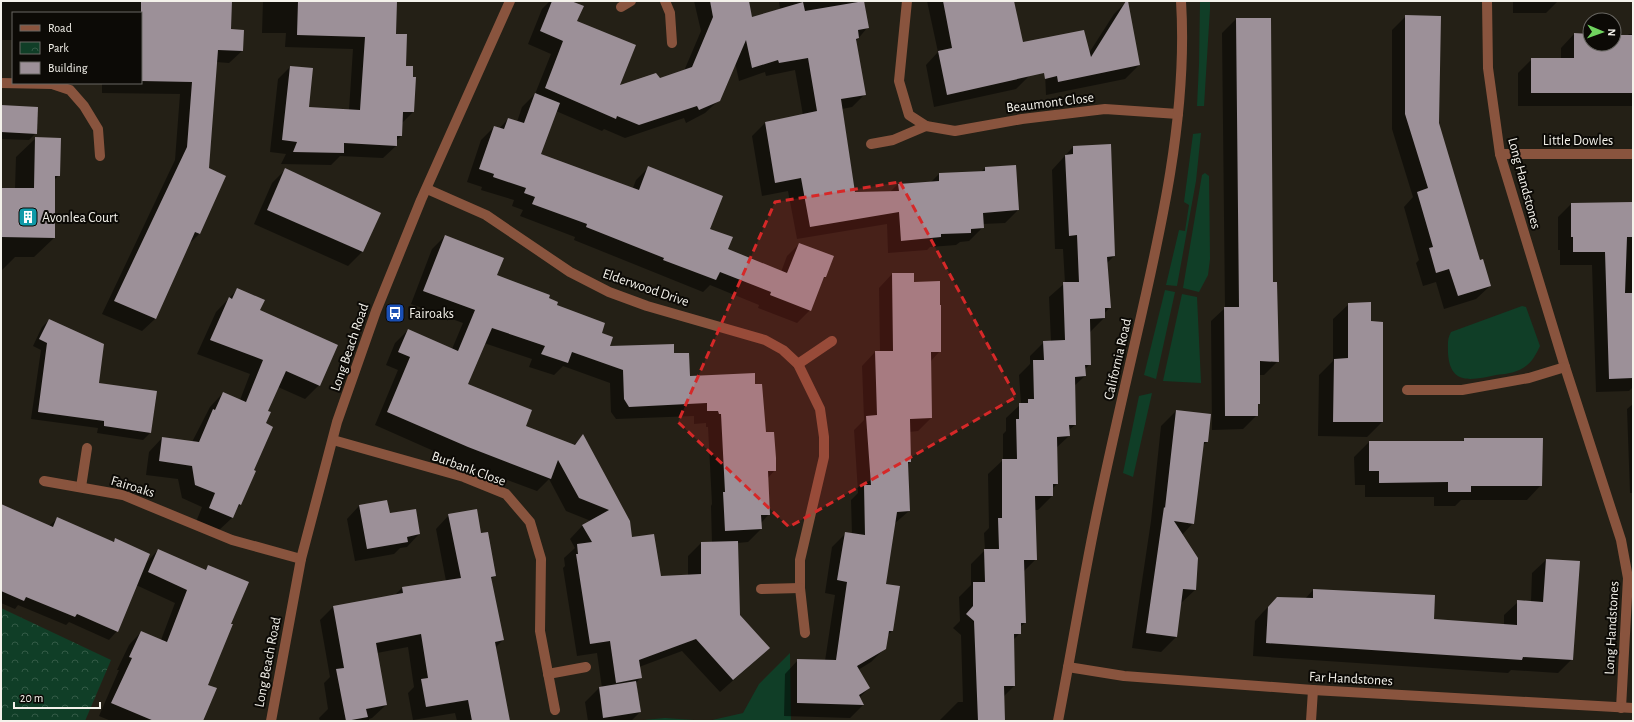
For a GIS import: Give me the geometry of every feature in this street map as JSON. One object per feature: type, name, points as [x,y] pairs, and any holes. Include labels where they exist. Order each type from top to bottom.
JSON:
[{"type":"street","points":[[621,7],[632,1]]},
{"type":"street","points":[[665,1],[670,13],[672,43]]},
{"type":"street","name":"Beaumont Close","points":[[907,1],[899,80],[909,115],[926,126],[954,131],[1022,119],[1105,109],[1178,114]]},
{"type":"street","name":"California Road","points":[[1058,721],[1096,519],[1151,269],[1172,164],[1178,114],[1183,32],[1181,1]]},
{"type":"street","name":"Long Handstones","points":[[1487,1],[1488,68],[1500,154],[1565,367],[1621,540],[1628,578],[1621,708]]},
{"type":"street","name":"Long Beach Road","points":[[271,721],[301,559],[333,440],[376,311],[508,2]]},
{"type":"street","points":[[1,83],[12,83]]},
{"type":"street","points":[[52,84],[70,90],[84,106],[98,129],[100,156]]},
{"type":"street","points":[[871,144],[893,140],[926,126]]},
{"type":"street","name":"Little Dowles","points":[[1500,154],[1633,154]]},
{"type":"street","name":"Elderwood Drive","points":[[427,189],[486,215],[570,272],[609,292],[647,306],[765,340],[782,350],[798,364],[820,409],[824,437],[824,458],[800,560],[800,588],[805,633]]},
{"type":"street","points":[[798,364],[832,341]]},
{"type":"street","points":[[1407,390],[1462,390],[1529,378],[1565,367]]},
{"type":"street","name":"Burbank Close","points":[[333,440],[464,477],[506,494],[530,522],[541,559],[540,631],[555,710]]},
{"type":"street","points":[[81,487],[88,448]]},
{"type":"street","name":"Fairoaks","points":[[44,481],[124,495],[232,540],[301,559]]},
{"type":"street","points":[[761,589],[800,588]]},
{"type":"street","points":[[548,674],[586,667]]},
{"type":"street","name":"Far Handstones","points":[[1068,667],[1124,676],[1313,690],[1633,708]]},
{"type":"street","points":[[1311,721],[1313,690]]},
{"type":"highlighted area","points":[[900,182],[1016,397],[789,527],[678,422],[775,202]]},
{"type":"green space","points":[[1200,1],[1210,1],[1204,106],[1197,106]]},
{"type":"green space","points":[[1201,133],[1196,181],[1177,286],[1166,285],[1179,230],[1185,231],[1189,205],[1184,202],[1193,134]]},
{"type":"green space","points":[[1205,173],[1209,176],[1210,259],[1208,275],[1199,292],[1183,288],[1202,175]]},
{"type":"green space","points":[[1165,290],[1175,292],[1156,379],[1144,375]]},
{"type":"green space","points":[[1182,294],[1197,297],[1201,383],[1163,381]]},
{"type":"green space","points":[[1522,306],[1526,307],[1540,346],[1529,364],[1520,370],[1506,374],[1471,379],[1458,376],[1453,371],[1448,353],[1448,340],[1451,332]]},
{"type":"green space","points":[[1152,393],[1133,477],[1123,473],[1139,396]]},
{"type":"green space","points":[[1,608],[111,660],[85,721],[1,721]]},
{"type":"green space","points":[[790,653],[791,721],[708,721],[743,713],[759,684]]},
{"type":"green space","points":[[665,718],[708,721],[633,721]]},
{"type":"building","points":[[141,1],[232,1],[231,29],[244,30],[243,51],[218,50],[209,168],[226,176],[200,234],[195,232],[156,319],[114,301],[187,147],[192,82],[142,81]]},
{"type":"building","points":[[298,1],[397,1],[396,34],[407,34],[406,66],[413,66],[413,77],[416,77],[414,112],[403,112],[402,136],[397,136],[397,146],[344,143],[344,153],[293,152],[297,142],[282,140],[290,66],[313,68],[309,107],[360,110],[365,37],[297,35]]},
{"type":"building","points":[[552,1],[571,1],[584,6],[577,21],[636,45],[620,85],[656,73],[660,78],[692,67],[713,17],[710,1],[749,1],[752,17],[803,2],[805,11],[864,1],[869,28],[858,30],[859,38],[856,39],[866,95],[841,99],[855,192],[899,191],[898,184],[939,181],[939,173],[985,171],[985,167],[1016,165],[1019,210],[983,213],[984,228],[971,229],[971,233],[941,234],[941,237],[901,241],[899,212],[810,227],[801,178],[775,183],[765,122],[817,111],[808,58],[779,63],[778,60],[752,68],[746,40],[720,101],[699,110],[697,106],[639,125],[617,116],[616,119],[545,88],[563,41],[540,31]]},
{"type":"building","points":[[943,1],[1014,1],[1023,42],[1084,30],[1091,57],[1126,1],[1128,1],[1140,65],[1058,82],[1057,76],[1045,79],[1044,73],[947,95],[938,51],[952,48]]},
{"type":"building","points":[[1405,15],[1441,16],[1439,123],[1480,260],[1483,259],[1491,286],[1458,296],[1449,269],[1436,273],[1429,248],[1433,247],[1417,192],[1428,188],[1405,114]]},
{"type":"building","points":[[1236,18],[1271,18],[1273,282],[1277,282],[1279,362],[1260,361],[1260,404],[1258,404],[1258,416],[1225,416],[1224,307],[1239,307]]},
{"type":"building","points":[[1574,33],[1582,34],[1582,52],[1622,52],[1622,35],[1633,35],[1633,93],[1531,93],[1531,58],[1574,58]]},
{"type":"building","points":[[535,93],[560,103],[541,154],[639,190],[648,166],[723,196],[710,229],[733,237],[728,249],[787,273],[799,243],[834,256],[811,311],[770,295],[771,292],[720,272],[716,280],[663,260],[664,258],[586,227],[587,224],[532,204],[535,197],[524,193],[526,188],[493,177],[494,174],[479,169],[494,126],[504,129],[508,118],[524,123]]},
{"type":"building","points":[[1,105],[38,107],[37,134],[1,132]]},
{"type":"building","name":"Avonlea Court","points":[[35,137],[61,138],[60,176],[55,176],[55,238],[1,237],[1,188],[34,188]]},
{"type":"building","points":[[1111,144],[1115,256],[1107,257],[1111,308],[1105,308],[1105,318],[1090,319],[1091,365],[1085,365],[1086,376],[1075,377],[1076,425],[1069,425],[1070,436],[1057,437],[1058,484],[1053,484],[1053,496],[1035,496],[1037,560],[1024,560],[1026,623],[1021,623],[1021,634],[1014,634],[1015,686],[1004,686],[1005,721],[978,721],[974,621],[966,614],[973,606],[973,582],[985,582],[984,549],[999,549],[998,518],[1002,518],[1002,459],[1017,459],[1016,419],[1019,419],[1019,403],[1028,403],[1028,399],[1034,399],[1033,360],[1044,360],[1043,341],[1065,340],[1063,282],[1079,282],[1077,235],[1069,236],[1065,155],[1073,154],[1073,146]]},
{"type":"building","points":[[285,168],[381,213],[363,252],[267,210]]},
{"type":"building","points":[[1633,202],[1633,237],[1627,237],[1625,293],[1633,293],[1633,378],[1609,379],[1605,252],[1573,252],[1573,237],[1571,237],[1571,203]]},
{"type":"building","points":[[445,235],[504,258],[497,275],[550,295],[549,298],[558,302],[557,305],[605,323],[602,333],[613,337],[610,346],[674,344],[674,353],[689,353],[690,376],[755,373],[755,384],[762,384],[766,432],[774,432],[776,471],[768,471],[770,515],[761,515],[762,529],[725,531],[723,492],[725,492],[721,414],[719,414],[718,411],[707,411],[707,403],[629,407],[624,399],[623,370],[572,352],[568,363],[541,354],[545,346],[492,328],[468,384],[532,410],[526,426],[575,445],[583,434],[630,521],[632,537],[654,534],[661,576],[701,574],[701,542],[738,541],[740,615],[770,648],[733,680],[696,639],[639,660],[642,678],[616,683],[610,641],[590,644],[576,554],[578,554],[577,544],[592,542],[582,525],[609,510],[579,498],[558,460],[551,479],[468,447],[387,412],[410,357],[398,352],[408,329],[458,351],[475,310],[423,291]]},
{"type":"building","points":[[892,273],[914,273],[914,282],[940,281],[941,305],[941,352],[931,352],[932,418],[910,419],[911,462],[908,462],[910,511],[897,512],[886,584],[900,586],[893,631],[889,631],[886,649],[857,666],[870,688],[859,695],[864,705],[797,703],[797,659],[836,660],[847,582],[837,580],[845,532],[865,535],[864,485],[871,485],[866,416],[877,415],[875,351],[893,351]]},
{"type":"building","points":[[237,288],[265,300],[260,310],[338,345],[320,386],[286,371],[268,411],[271,412],[266,423],[273,427],[254,470],[256,471],[241,505],[239,504],[233,518],[209,508],[215,493],[195,485],[192,466],[159,461],[162,437],[199,442],[213,409],[215,410],[223,392],[246,402],[263,360],[210,340],[229,297],[232,299]]},
{"type":"building","points":[[1371,302],[1371,321],[1383,322],[1383,422],[1333,422],[1334,359],[1348,358],[1348,303]]},
{"type":"building","points":[[49,319],[104,344],[99,383],[157,391],[151,433],[104,426],[104,421],[38,412],[47,343],[39,339]]},
{"type":"building","points":[[1176,410],[1211,414],[1208,442],[1204,442],[1194,524],[1174,521],[1198,558],[1196,590],[1183,589],[1177,637],[1146,633],[1164,507],[1165,508]]},
{"type":"building","points":[[1464,438],[1543,438],[1542,486],[1471,486],[1471,492],[1448,492],[1448,482],[1379,483],[1379,471],[1369,471],[1369,441],[1464,441]]},
{"type":"building","points":[[387,500],[390,513],[416,509],[420,534],[407,537],[408,542],[367,549],[359,505]]},
{"type":"building","points":[[1,504],[53,527],[57,517],[114,542],[115,538],[150,554],[118,632],[77,614],[75,617],[26,597],[24,601],[1,591]]},
{"type":"building","points":[[477,509],[481,533],[488,532],[496,576],[491,577],[504,640],[495,642],[510,721],[472,721],[468,700],[426,707],[421,679],[428,678],[421,634],[376,643],[387,705],[366,709],[368,717],[346,721],[336,669],[344,668],[333,606],[403,593],[402,587],[461,578],[448,514]]},
{"type":"building","points":[[158,549],[206,570],[208,565],[249,582],[208,685],[217,688],[203,721],[154,721],[111,703],[132,658],[129,657],[141,631],[167,642],[187,590],[148,572]]},
{"type":"building","points":[[1546,559],[1580,561],[1573,660],[1523,657],[1522,660],[1266,643],[1268,607],[1277,597],[1313,598],[1313,589],[1435,595],[1434,619],[1517,625],[1517,600],[1543,602]]},
{"type":"building","points":[[636,681],[641,712],[603,718],[599,687]]},
{"type":"place","name":"Avonlea Court","points":[[28,217]]},
{"type":"place","name":"Fairoaks","points":[[395,313]]}]
